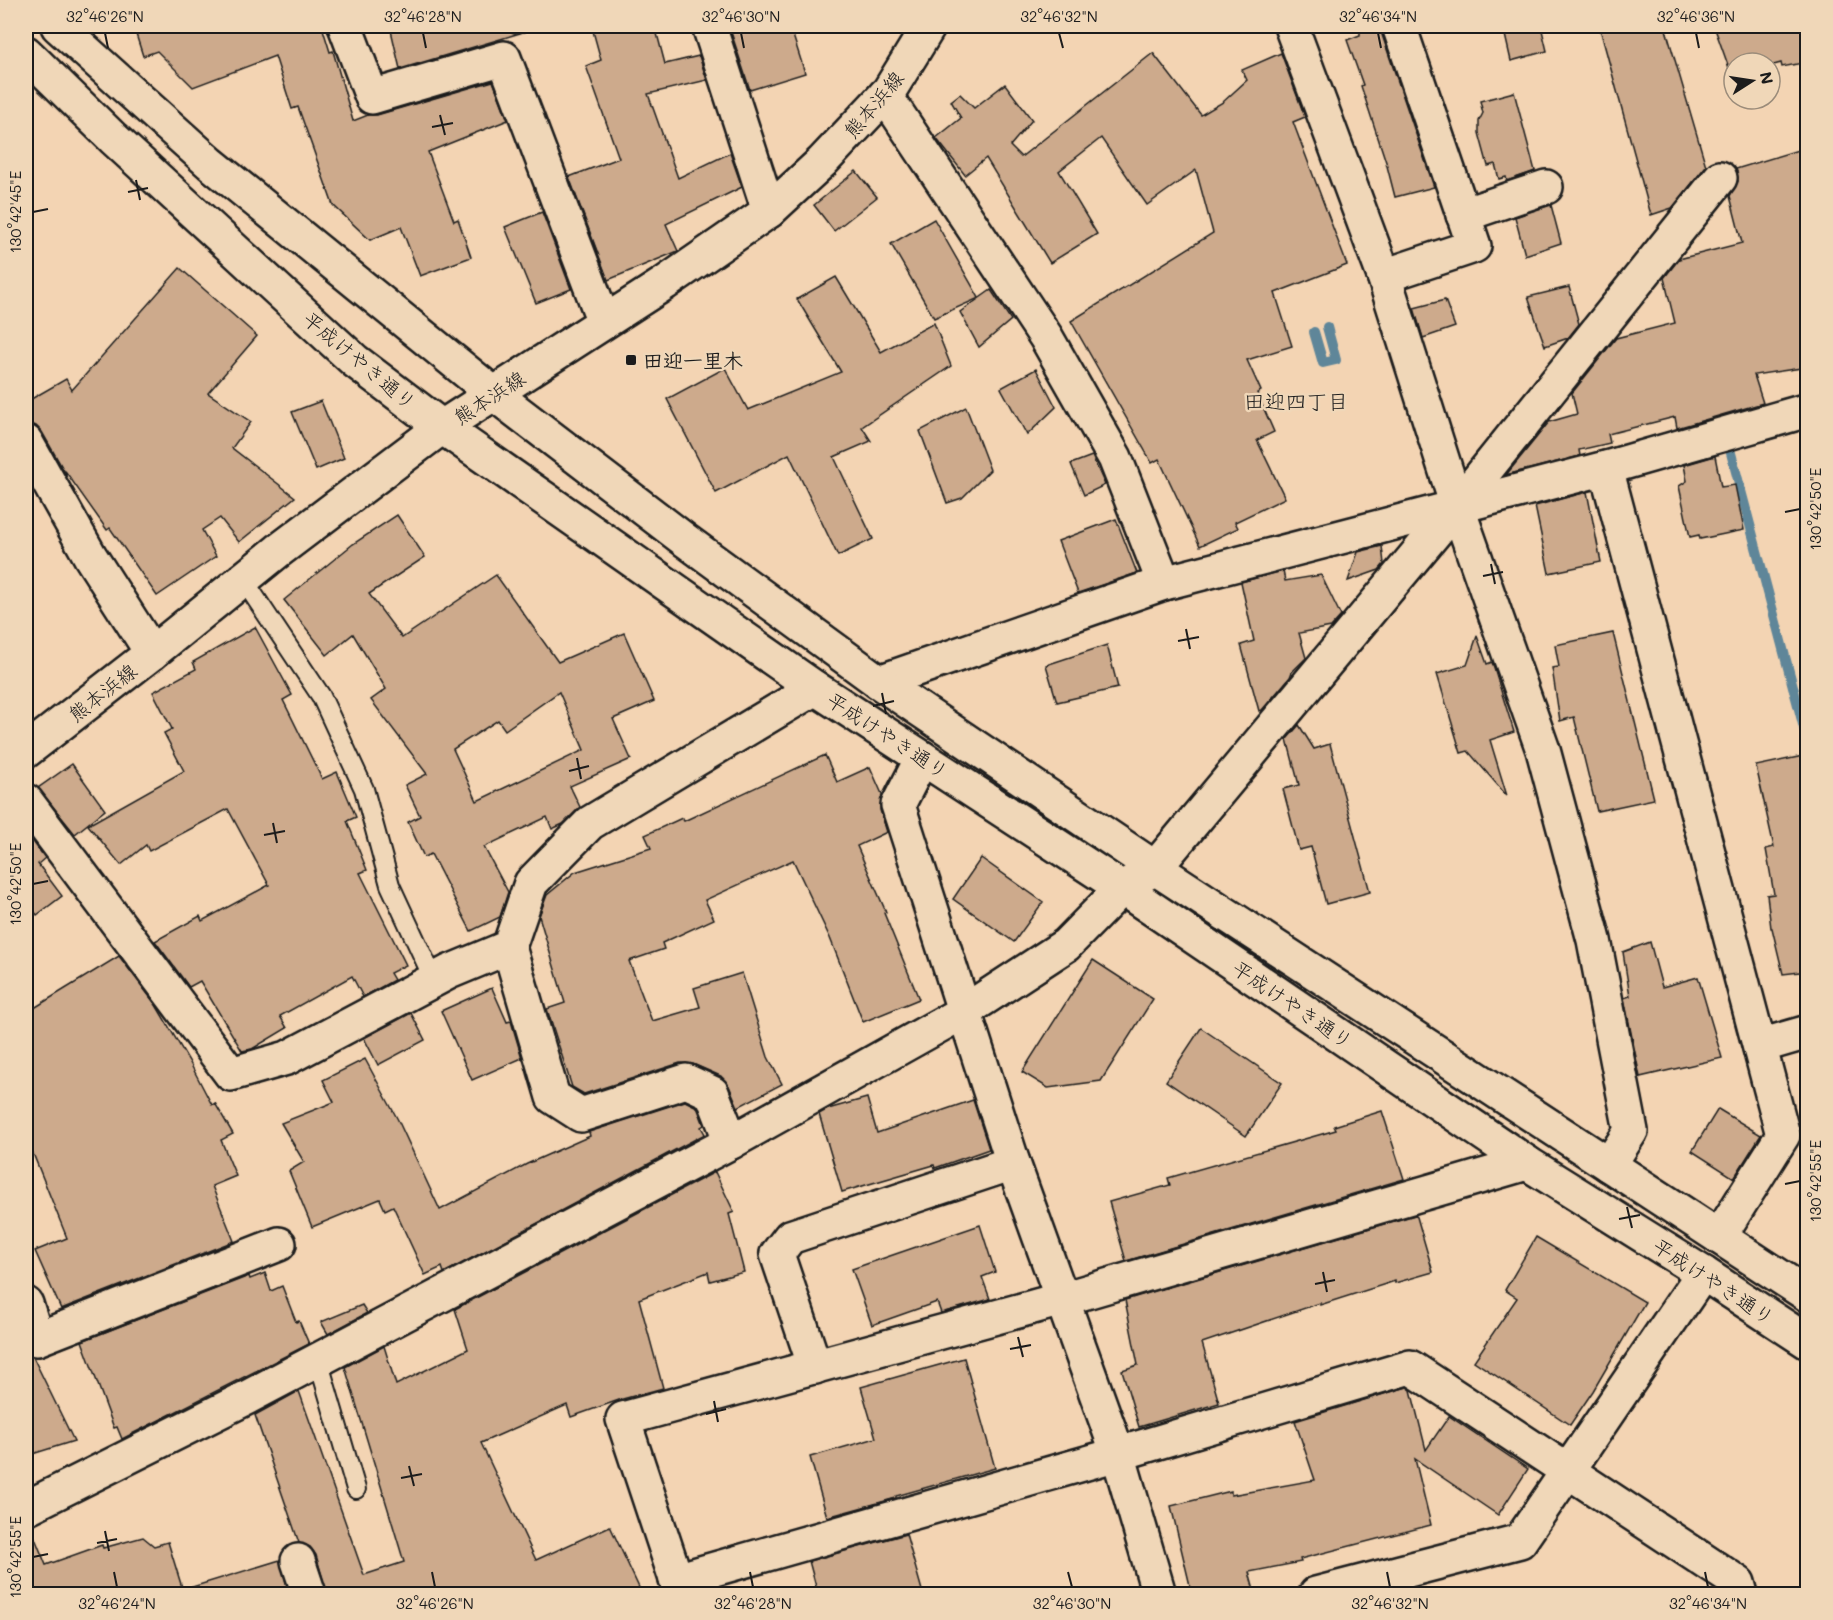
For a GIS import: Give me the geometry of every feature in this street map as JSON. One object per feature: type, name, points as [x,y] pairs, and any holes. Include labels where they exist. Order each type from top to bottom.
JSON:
[{"type":"street","name":"平成けやき通り","points":[[62,26],[210,163],[494,394],[685,540],[879,682],[1155,868],[1808,1295]]},
{"type":"street","points":[[345,26],[372,97],[504,58],[604,322]]},
{"type":"street","points":[[709,26],[769,211]]},
{"type":"street","name":"熊本浜線","points":[[26,751],[243,579],[442,427],[769,211],[822,162],[885,95],[929,26]]},
{"type":"street","points":[[1291,26],[1384,276],[1457,506],[1543,750],[1594,940],[1631,1131],[1608,1165]]},
{"type":"street","points":[[1384,276],[1474,246],[1399,26]]},
{"type":"street","name":"平成けやき通り","points":[[26,53],[113,138],[355,361],[442,427],[814,688],[1122,888],[1527,1163],[1808,1342]]},
{"type":"street","points":[[885,95],[1058,357],[1115,458],[1164,583]]},
{"type":"street","points":[[26,1508],[318,1360],[730,1142],[965,1011],[1066,945],[1122,888],[1155,868],[1457,506],[1720,178]]},
{"type":"street","points":[[1463,215],[1546,187]]},
{"type":"street","points":[[879,682],[1164,583],[1606,468],[1808,410]]},
{"type":"street","points":[[26,442],[90,556],[152,653]]},
{"type":"street","points":[[1606,468],[1783,1135],[1719,1237]]},
{"type":"street","points":[[730,1142],[712,1093],[686,1081],[580,1115],[553,1097],[509,947],[531,883],[590,823],[814,688]]},
{"type":"street","points":[[922,758],[898,805],[1013,1163],[1118,1454],[1159,1594]]},
{"type":"street","points":[[26,801],[231,1074],[287,1058],[434,980],[509,947]]},
{"type":"street","points":[[1760,1046],[1808,1032]]},
{"type":"street","points":[[815,1367],[777,1254],[790,1237],[1013,1163]]},
{"type":"street","points":[[1527,1163],[1062,1299],[623,1419],[678,1587],[1410,1367],[1738,1583],[1741,1594]]},
{"type":"street","points":[[26,1304],[37,1339],[279,1244]]},
{"type":"street","points":[[1316,1594],[1520,1541],[1703,1273]]},
{"type":"street","points":[[298,1561],[309,1594]]},
{"type":"lane","points":[[243,579],[321,696],[364,789],[390,885],[434,980]]},
{"type":"lane","points":[[318,1360],[356,1489]]},
{"type":"building","points":[[131,26],[322,26],[330,52],[333,51],[353,121],[493,81],[508,120],[428,152],[454,221],[458,219],[471,257],[420,276],[401,227],[370,240],[333,205],[298,107],[292,109],[275,56],[193,87],[157,51],[143,56],[134,28]]},
{"type":"building","points":[[390,26],[526,26],[527,31],[400,69]]},
{"type":"building","points":[[613,26],[655,26],[665,64],[699,56],[707,80],[648,94],[678,178],[730,153],[742,187],[666,224],[678,251],[608,280],[569,177],[619,158],[586,66],[601,60],[593,31]]},
{"type":"building","points":[[729,26],[790,26],[805,73],[750,90]]},
{"type":"building","points":[[1360,26],[1381,26],[1381,32],[1434,187],[1395,197],[1361,86],[1363,85],[1347,40],[1360,35]]},
{"type":"building","points":[[1503,26],[1541,26],[1547,51],[1511,61]]},
{"type":"building","points":[[1615,26],[1665,26],[1706,166],[1672,208],[1651,215],[1600,29]]},
{"type":"building","points":[[1714,26],[1808,26],[1808,62],[1782,67],[1782,51],[1723,51]]},
{"type":"building","points":[[1153,53],[1201,115],[1223,102],[1247,80],[1242,70],[1281,53],[1305,117],[1293,122],[1347,265],[1275,293],[1292,346],[1247,360],[1261,391],[1257,393],[1274,432],[1257,440],[1285,498],[1235,522],[1238,528],[1200,546],[1159,459],[1152,463],[1071,321],[1213,233],[1196,170],[1147,205],[1101,138],[1059,171],[1097,234],[1050,263],[986,158],[965,175],[936,138],[961,118],[951,101],[960,94],[974,108],[1005,84],[1032,120],[1010,146],[1021,157]]},
{"type":"building","points":[[1514,92],[1535,171],[1507,181],[1506,177],[1499,179],[1495,164],[1488,166],[1479,133],[1479,121],[1483,113],[1480,101]]},
{"type":"building","points":[[1808,147],[1808,367],[1754,375],[1763,403],[1677,428],[1675,417],[1608,434],[1610,443],[1579,450],[1580,456],[1506,475],[1549,422],[1577,414],[1572,393],[1616,338],[1675,323],[1664,278],[1679,259],[1742,243],[1730,196],[1738,181],[1736,169]]},
{"type":"building","points":[[856,171],[877,197],[834,231],[814,205]]},
{"type":"building","points":[[1551,205],[1561,243],[1525,255],[1515,217]]},
{"type":"building","points":[[542,212],[571,289],[536,303],[505,227]]},
{"type":"building","points":[[934,219],[979,298],[934,318],[891,244]]},
{"type":"building","points":[[180,268],[257,336],[208,393],[251,422],[232,448],[295,497],[239,542],[220,518],[202,530],[216,556],[157,596],[110,528],[107,530],[66,472],[66,474],[42,432],[31,424],[26,415],[26,402],[66,379],[72,390]]},
{"type":"building","points":[[836,277],[881,352],[934,323],[951,366],[862,427],[871,441],[834,457],[873,539],[838,556],[789,454],[716,493],[667,399],[725,368],[748,410],[841,372],[797,299]]},
{"type":"building","points":[[1569,287],[1579,324],[1568,338],[1545,346],[1528,297]]},
{"type":"building","points":[[991,290],[1011,320],[979,347],[960,312]]},
{"type":"building","points":[[1445,300],[1455,327],[1423,338],[1414,308]]},
{"type":"building","points":[[1036,369],[1056,407],[1027,435],[1001,388]]},
{"type":"building","points":[[321,401],[344,458],[316,470],[292,412]]},
{"type":"building","points":[[966,407],[990,470],[962,498],[947,503],[920,431]]},
{"type":"building","points":[[1092,456],[1105,485],[1084,495],[1071,464]]},
{"type":"building","points":[[1715,456],[1721,487],[1735,485],[1744,530],[1700,539],[1699,535],[1690,537],[1679,486],[1687,481],[1684,465]]},
{"type":"building","points":[[1587,492],[1601,562],[1549,573],[1535,506]]},
{"type":"building","points":[[397,515],[425,557],[369,594],[402,638],[496,575],[558,662],[624,633],[654,701],[613,719],[631,759],[570,786],[580,807],[563,824],[552,829],[547,817],[484,847],[508,892],[500,917],[471,931],[431,854],[424,857],[408,822],[420,816],[405,785],[427,774],[371,700],[386,689],[353,634],[327,655],[284,600],[353,544]],"holes":[[[559,692],[584,750],[477,801],[453,749],[498,720],[505,730]]]},
{"type":"building","points":[[1116,519],[1137,573],[1078,593],[1058,541]]},
{"type":"building","points":[[1382,546],[1384,564],[1379,570],[1348,581],[1358,552]]},
{"type":"building","points":[[1283,571],[1285,581],[1321,575],[1341,616],[1331,627],[1299,633],[1306,658],[1259,711],[1241,645],[1254,641],[1241,582]]},
{"type":"building","points":[[255,627],[292,695],[283,700],[322,779],[337,772],[356,817],[347,821],[367,870],[360,873],[406,965],[390,973],[394,980],[363,997],[352,976],[280,1016],[287,1028],[252,1049],[242,1051],[200,981],[189,987],[155,941],[200,916],[202,921],[269,885],[228,809],[149,851],[146,845],[121,865],[88,825],[184,771],[164,733],[172,729],[153,692],[196,669],[193,662]]},
{"type":"building","points":[[1613,633],[1654,799],[1597,811],[1574,717],[1560,721],[1552,668],[1559,667],[1555,645]]},
{"type":"building","points":[[1477,636],[1487,664],[1492,662],[1514,732],[1490,740],[1507,796],[1468,751],[1461,753],[1437,674],[1467,665]]},
{"type":"building","points":[[1107,645],[1118,688],[1057,702],[1046,665]]},
{"type":"building","points":[[1299,725],[1314,749],[1330,744],[1370,892],[1326,904],[1311,847],[1299,850],[1283,789],[1299,785],[1287,739]]},
{"type":"building","points":[[825,755],[837,782],[870,767],[882,794],[880,810],[887,832],[857,846],[886,912],[884,913],[919,999],[863,1022],[830,938],[793,860],[705,900],[714,919],[662,943],[664,949],[629,961],[652,1021],[700,1007],[694,988],[742,973],[768,1057],[782,1084],[738,1107],[729,1086],[721,1076],[693,1064],[680,1063],[584,1094],[572,1087],[547,1009],[565,1003],[539,916],[547,895],[575,872],[651,848],[645,835],[682,818],[684,821]]},
{"type":"building","points":[[1808,755],[1808,971],[1783,974],[1771,928],[1767,895],[1774,894],[1766,849],[1774,847],[1756,766]]},
{"type":"building","points":[[72,764],[105,810],[75,834],[38,788]]},
{"type":"building","points":[[26,832],[45,858],[38,864],[62,896],[37,915],[26,901]]},
{"type":"building","points":[[981,858],[1043,902],[1014,942],[953,899]]},
{"type":"building","points":[[1650,942],[1662,987],[1698,977],[1722,1058],[1640,1077],[1624,998],[1630,996],[1623,952]]},
{"type":"building","points":[[119,956],[156,1005],[212,1105],[215,1103],[233,1134],[221,1140],[236,1176],[212,1186],[234,1241],[61,1309],[35,1251],[67,1238],[26,1136],[26,1013]]},
{"type":"building","points":[[1093,960],[1153,999],[1101,1081],[1048,1088],[1022,1072]]},
{"type":"building","points":[[492,988],[507,1022],[511,1021],[522,1058],[472,1080],[441,1011]]},
{"type":"building","points":[[411,1013],[425,1040],[378,1065],[364,1038]]},
{"type":"building","points":[[1201,1028],[1282,1083],[1246,1136],[1166,1081]]},
{"type":"building","points":[[365,1059],[398,1120],[440,1210],[527,1164],[590,1136],[589,1132],[685,1101],[697,1107],[704,1125],[701,1127],[705,1134],[444,1273],[442,1267],[425,1275],[393,1206],[385,1210],[380,1199],[312,1227],[289,1171],[304,1162],[281,1123],[334,1102],[323,1080]]},
{"type":"building","points":[[867,1098],[877,1133],[973,1100],[989,1149],[935,1168],[934,1165],[842,1192],[819,1114],[828,1109]]},
{"type":"building","points":[[1718,1109],[1761,1135],[1734,1178],[1692,1151]]},
{"type":"building","points":[[1382,1111],[1404,1179],[1126,1261],[1109,1202],[1170,1185],[1168,1178],[1336,1130],[1334,1126]]},
{"type":"building","points":[[715,1172],[734,1212],[729,1214],[744,1272],[710,1281],[708,1272],[639,1299],[663,1388],[571,1417],[567,1405],[481,1443],[536,1560],[610,1526],[642,1594],[327,1594],[316,1555],[310,1547],[299,1543],[255,1415],[299,1391],[364,1575],[404,1562],[345,1367],[384,1346],[396,1385],[468,1349],[455,1309]]},
{"type":"building","points":[[1415,1215],[1433,1272],[1395,1283],[1395,1281],[1320,1305],[1320,1303],[1202,1343],[1219,1403],[1139,1427],[1122,1370],[1138,1365],[1125,1300]]},
{"type":"building","points":[[980,1225],[995,1272],[982,1277],[990,1299],[941,1313],[937,1302],[872,1325],[852,1269]]},
{"type":"building","points":[[1536,1237],[1645,1302],[1593,1391],[1570,1425],[1474,1361],[1517,1298],[1505,1290]]},
{"type":"building","points":[[265,1273],[271,1291],[282,1286],[296,1322],[299,1321],[309,1344],[122,1439],[117,1427],[114,1428],[82,1341],[249,1276],[250,1279]]},
{"type":"building","points":[[362,1305],[367,1313],[328,1334],[321,1322]]},
{"type":"building","points":[[26,1354],[33,1357],[74,1441],[26,1456]]},
{"type":"building","points":[[964,1358],[995,1468],[827,1517],[810,1457],[876,1438],[861,1387]]},
{"type":"building","points":[[1407,1387],[1411,1390],[1426,1450],[1449,1416],[1528,1469],[1498,1515],[1415,1459],[1431,1525],[1300,1559],[1301,1562],[1249,1572],[1255,1594],[1192,1594],[1171,1506],[1231,1491],[1231,1495],[1315,1480],[1295,1421]]},
{"type":"building","points":[[30,1526],[46,1565],[102,1545],[103,1548],[143,1537],[154,1546],[168,1542],[184,1594],[26,1594],[26,1527]]},
{"type":"building","points":[[906,1534],[923,1594],[818,1594],[809,1561]]},
{"type":"building","points":[[280,1560],[289,1594],[190,1594],[189,1588]]},
{"type":"waterway","points":[[1314,332],[1323,363],[1336,360],[1327,327]]},
{"type":"waterway","points":[[1727,438],[1808,743]]},
{"type":"place","name":"田迎一里木","points":[[631,360]]},
{"type":"district","name":"田迎四丁目","points":[[1296,400]]}]
